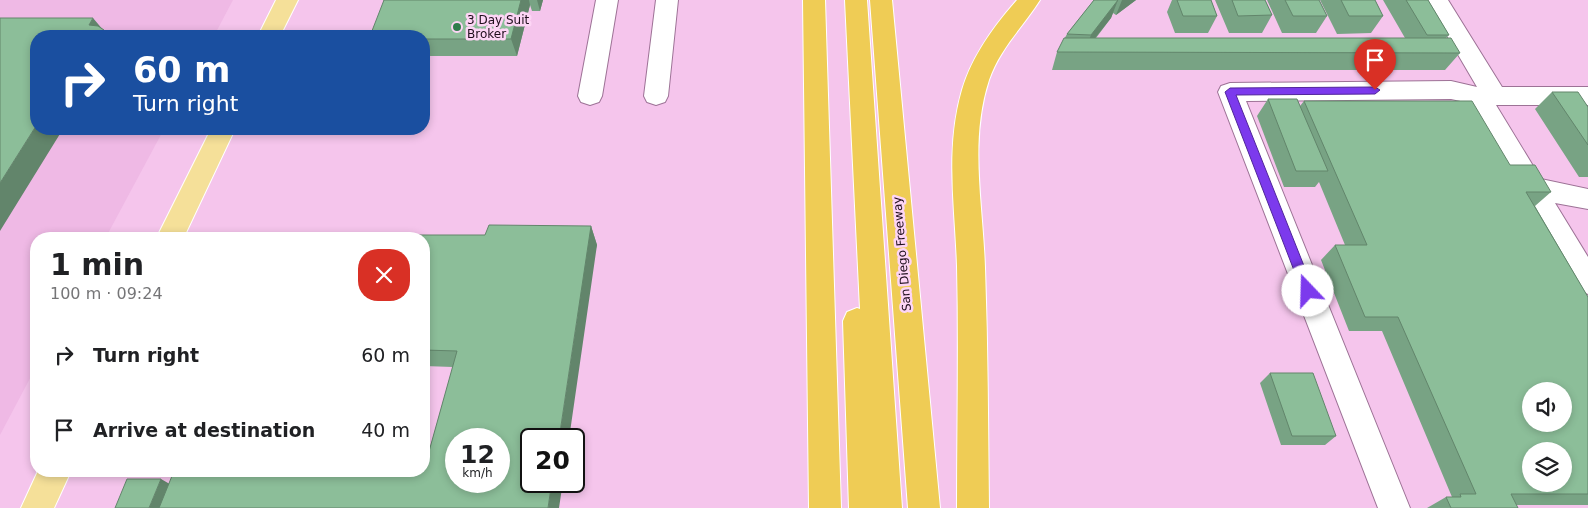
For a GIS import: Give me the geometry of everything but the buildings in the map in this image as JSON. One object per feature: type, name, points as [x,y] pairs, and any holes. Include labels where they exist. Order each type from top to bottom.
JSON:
[{"type":"highway","points":[[814,0],[825,508]]},
{"type":"highway","points":[[841,0],[848,86],[865,508]]},
{"type":"highway","points":[[856,0],[886,508]]},
{"type":"highway","name":"San Diego Freeway","points":[[881,0],[924,508]]},
{"type":"highway","points":[[973,508],[970,265],[964,183],[968,116],[974,87],[984,64],[1006,28],[1029,0]]},
{"type":"main road","points":[[272,30],[287,0]]},
{"type":"main road","points":[[172,232],[220,135]]},
{"type":"main road","points":[[37,508],[52,477]]},
{"type":"lane","points":[[590,96],[607,0]]},
{"type":"lane","points":[[656,96],[668,0]]},
{"type":"lane","points":[[1437,0],[1533,188],[1588,282]]},
{"type":"lane","points":[[1394,508],[1230,92],[1452,90],[1486,96],[1577,96],[1583,121]]},
{"type":"lane","points":[[1533,188],[1588,199]]},
{"type":"shaded area","points":[[0,0],[233,0],[217,30],[30,30],[30,135],[161,135],[109,232],[30,232],[30,378],[0,435]]},
{"type":"place","name":"3 Day Suit Broker","points":[[457,27]]},
{"type":"route","points":[[1308,291],[1230,92],[1375,90]]}]
